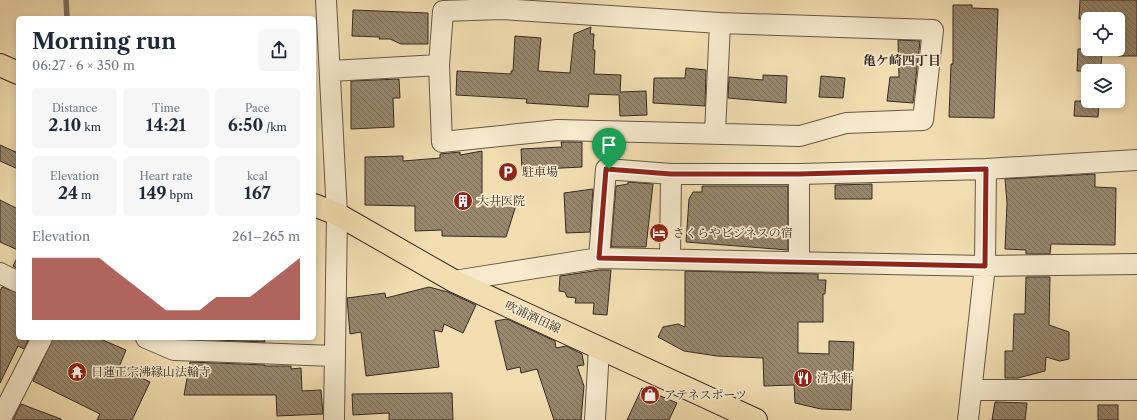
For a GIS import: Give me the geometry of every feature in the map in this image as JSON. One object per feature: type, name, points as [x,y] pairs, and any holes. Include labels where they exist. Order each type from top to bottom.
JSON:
[{"type":"main road","points":[[0,65],[16,72]]},
{"type":"main road","name":"吹浦酒田線","points":[[316,206],[337,214],[454,280],[756,420]]},
{"type":"street","points":[[326,0],[331,71],[337,214],[334,420]]},
{"type":"street","points":[[501,5],[720,23],[933,30],[923,120],[846,123],[800,136],[558,130],[442,142],[439,65],[443,11],[501,5]]},
{"type":"street","points":[[715,133],[720,23]]},
{"type":"street","points":[[331,71],[439,65]]},
{"type":"street","points":[[599,258],[606,169],[671,174],[799,174],[986,169],[1137,160]]},
{"type":"street","points":[[968,420],[985,266],[986,169]]},
{"type":"street","points":[[670,259],[671,174]]},
{"type":"street","points":[[799,174],[799,262]]},
{"type":"street","points":[[454,280],[599,258],[985,266],[1137,264]]},
{"type":"street","points":[[0,273],[16,281]]},
{"type":"street","points":[[0,420],[41,340]]},
{"type":"street","points":[[151,340],[174,350],[334,356]]},
{"type":"street","points":[[596,420],[598,348]]},
{"type":"street","points":[[972,390],[1137,390]]},
{"type":"building","points":[[1080,0],[1137,0],[1137,56],[1125,56],[1125,12],[1081,12],[1081,19],[1079,19]]},
{"type":"building","points":[[953,5],[972,5],[972,8],[998,9],[994,118],[949,117],[951,64],[953,64]]},
{"type":"building","points":[[353,10],[428,13],[428,44],[401,44],[390,39],[379,39],[380,37],[352,36]]},
{"type":"building","points":[[591,27],[590,34],[594,34],[594,74],[621,75],[620,92],[646,91],[647,115],[620,116],[619,95],[589,94],[588,107],[526,103],[527,99],[456,95],[457,71],[511,74],[511,71],[513,71],[515,36],[541,38],[538,71],[570,73],[574,34]]},
{"type":"building","points":[[898,40],[920,41],[913,103],[887,101],[890,77],[899,77]]},
{"type":"building","points":[[1078,49],[1081,49],[1081,56],[1102,56],[1101,64],[1081,64],[1081,71],[1077,71]]},
{"type":"building","points":[[686,68],[706,70],[705,106],[653,103],[654,78],[685,78]]},
{"type":"building","points":[[763,75],[787,76],[786,103],[728,98],[729,77],[763,80]]},
{"type":"building","points":[[821,76],[845,78],[843,98],[819,97]]},
{"type":"building","points":[[399,79],[400,98],[393,98],[394,127],[351,129],[351,81]]},
{"type":"building","points":[[1075,101],[1081,101],[1081,108],[1099,108],[1098,117],[1074,116]]},
{"type":"building","points":[[561,142],[582,142],[582,167],[522,170],[521,149],[562,147]]},
{"type":"building","points":[[0,145],[16,152],[16,168],[0,161]]},
{"type":"building","points":[[482,151],[482,203],[518,199],[506,237],[442,236],[442,230],[415,231],[415,206],[365,205],[365,157],[403,156],[403,161],[440,158],[440,154],[460,152],[460,155]]},
{"type":"building","points":[[1095,174],[1095,187],[1116,188],[1115,245],[1051,244],[1050,254],[1026,254],[1026,250],[1005,249],[1007,203],[1005,179]]},
{"type":"building","points":[[628,182],[653,184],[646,247],[611,247],[616,186],[628,184]]},
{"type":"building","points":[[872,184],[872,199],[835,199],[835,185]]},
{"type":"building","points":[[702,186],[788,186],[788,250],[686,242],[689,199],[693,192],[702,192]]},
{"type":"building","points":[[593,189],[590,232],[566,233],[564,193]]},
{"type":"building","points":[[0,200],[16,208],[16,249],[0,242]]},
{"type":"building","points":[[16,260],[16,268],[13,266]]},
{"type":"building","points":[[600,270],[611,270],[607,315],[593,314],[594,303],[575,303],[576,298],[567,297],[565,292],[559,291],[560,276]]},
{"type":"building","points":[[685,271],[818,274],[818,280],[826,280],[825,294],[823,294],[823,322],[798,322],[798,353],[829,354],[829,341],[854,342],[851,410],[821,409],[795,403],[794,385],[764,386],[763,358],[717,356],[684,351],[658,337],[663,327],[678,324],[685,327]]},
{"type":"building","points":[[1026,277],[1050,277],[1049,325],[1069,332],[1069,359],[1060,361],[1046,357],[1045,371],[1018,378],[1005,378],[1005,351],[1013,351],[1014,314],[1025,314]]},
{"type":"building","points":[[2,287],[16,292],[16,340],[28,340],[24,349],[18,346],[0,383],[0,291]]},
{"type":"building","points":[[429,287],[448,292],[476,305],[463,333],[444,324],[442,332],[434,330],[439,367],[366,376],[361,332],[350,334],[347,298],[385,293],[386,298]]},
{"type":"building","points":[[507,319],[555,341],[556,348],[566,346],[582,354],[584,365],[577,366],[584,386],[581,420],[554,420],[537,369],[521,373],[520,367],[507,370],[495,321]]},
{"type":"building","name":"日蓮正宗沸縁山法輪寺","points":[[52,340],[103,340],[126,350],[119,367],[150,382],[132,420],[97,420],[100,414],[33,381]]},
{"type":"building","points":[[216,340],[264,340],[265,342]]},
{"type":"building","points":[[190,362],[291,366],[291,369],[301,368],[302,391],[321,390],[323,414],[277,416],[276,395],[184,395]]},
{"type":"building","points":[[642,388],[677,403],[669,420],[627,420]]},
{"type":"building","points":[[452,393],[453,420],[389,420],[389,413],[353,415],[352,394]]},
{"type":"building","points":[[995,402],[1027,403],[1025,420],[992,420]]},
{"type":"building","points":[[21,404],[61,419],[61,420],[13,420]]},
{"type":"building","points":[[1098,405],[1118,405],[1118,420],[1098,420]]},
{"type":"waterway","points":[[66,0],[67,16]]},
{"type":"place","name":"駐車場","points":[[508,172]]},
{"type":"place","name":"大井医院","points":[[463,201]]},
{"type":"place","name":"さくらやビジネスの宿","points":[[659,233]]},
{"type":"place","name":"日蓮正宗沸縁山法輪寺","points":[[77,372]]},
{"type":"place","name":"清水軒","points":[[803,378]]},
{"type":"place","name":"アテネスポーツ","points":[[650,395]]},
{"type":"district","name":"亀ケ崎四丁目","points":[[902,60]]},
{"type":"route","points":[[606,169],[609,169],[671,174],[799,174],[986,169],[985,266],[599,258],[606,169]]}]
